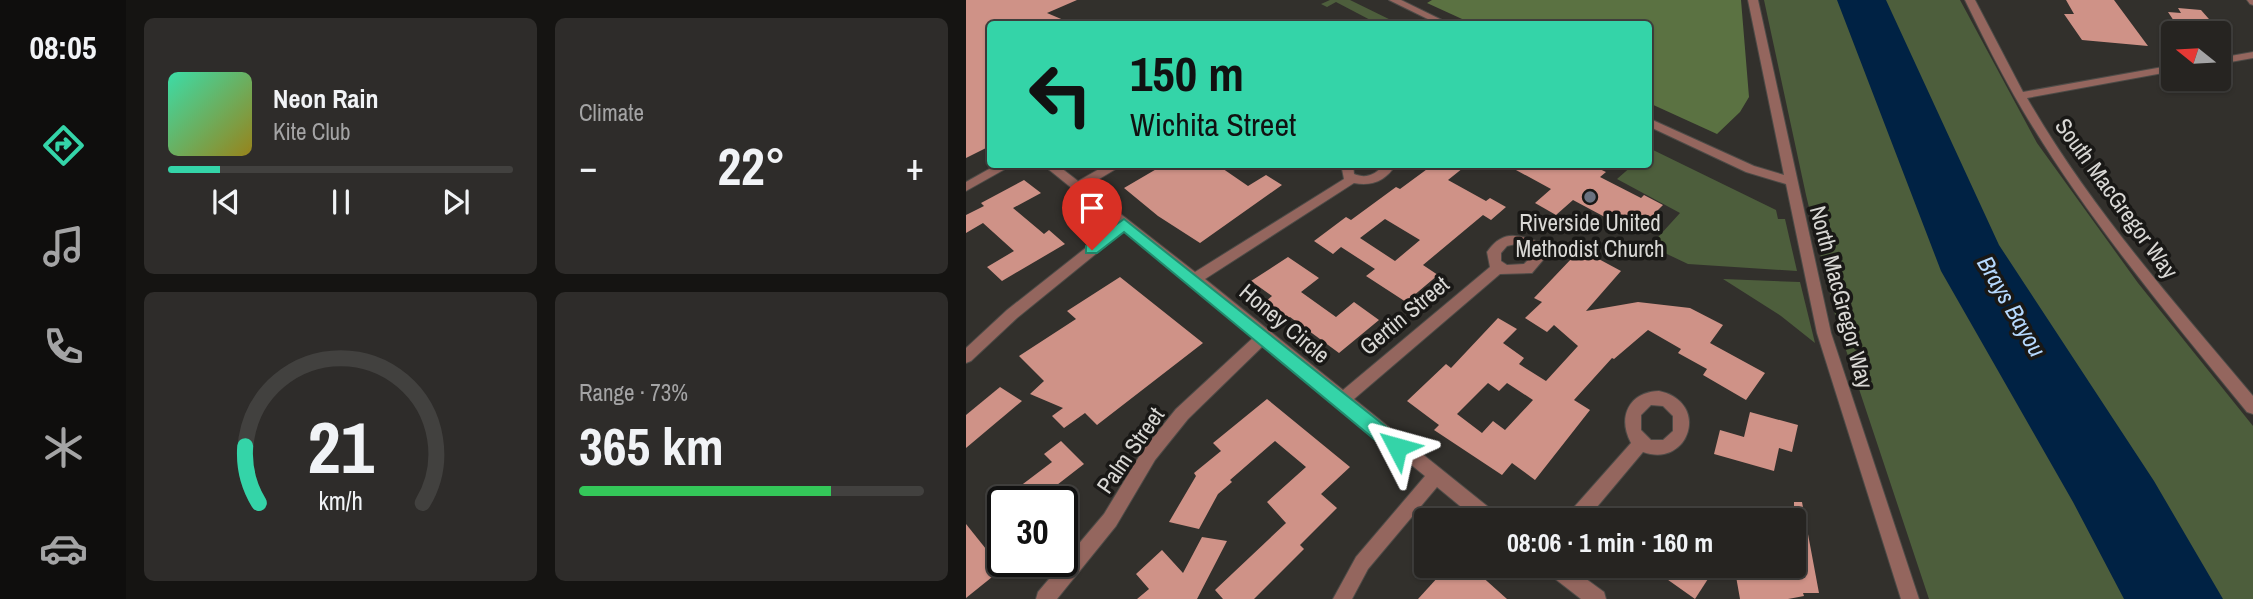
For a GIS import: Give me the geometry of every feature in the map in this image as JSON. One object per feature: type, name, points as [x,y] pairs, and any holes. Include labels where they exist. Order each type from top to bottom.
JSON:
[{"type":"street","points":[[1394,0],[1439,21]]},
{"type":"street","name":"North MacGregor Way","points":[[1753,0],[1789,181],[1824,332],[1910,599]]},
{"type":"street","name":"South MacGregor Way","points":[[1970,0],[2020,96],[2130,256],[2253,407]]},
{"type":"street","points":[[2231,59],[2253,55]]},
{"type":"street","points":[[2020,96],[2161,70]]},
{"type":"street","points":[[1652,123],[1750,169],[1789,181]]},
{"type":"street","points":[[966,187],[1001,168]]},
{"type":"street","name":"Honey Circle","points":[[1053,168],[1195,279],[1262,337],[1475,508]]},
{"type":"street","points":[[1077,187],[1111,168]]},
{"type":"street","points":[[1346,168],[1345,172],[1352,179]]},
{"type":"street","points":[[1195,279],[1352,179],[1374,180],[1388,168]]},
{"type":"street","points":[[966,357],[1012,314],[1124,224]]},
{"type":"street","name":"Gertin Street","points":[[1341,401],[1499,267]]},
{"type":"street","name":"Palm Street","points":[[1045,599],[1110,520],[1149,455],[1182,414],[1262,337]]},
{"type":"street","points":[[1584,508],[1642,442]]},
{"type":"street","points":[[1342,599],[1362,563],[1435,477]]},
{"type":"street","points":[[1569,578],[1597,599]]},
{"type":"green space","points":[[1330,0],[1350,0],[1393,21],[1372,21],[1336,2],[1327,7],[1321,4]]},
{"type":"green space","points":[[1432,0],[1741,0],[1749,97],[1740,112],[1717,134],[1652,104],[1652,21],[1466,21],[1427,3]]},
{"type":"green space","points":[[1764,0],[1960,0],[2037,143],[2138,283],[2253,426],[2253,599],[1929,599],[1837,323]]},
{"type":"green space","points":[[1652,149],[1776,210],[1778,219],[1785,219],[1797,271],[1688,264],[1650,246],[1680,213],[1617,179],[1630,168],[1652,168]]},
{"type":"green space","points":[[1723,279],[1800,282],[1815,343],[1781,316]]},
{"type":"water","name":"Brays Bayou","points":[[1837,0],[1886,0],[1999,245],[2154,481],[2223,599],[2124,599],[2073,502],[1941,271]]},
{"type":"building","points":[[966,0],[1077,0],[1047,13],[1066,21],[987,21],[987,148],[966,158]]},
{"type":"building","points":[[2066,0],[2114,0],[2148,46],[2082,40],[2064,14],[2074,14]]},
{"type":"building","points":[[2178,8],[2201,10],[2211,21],[2174,21],[2168,12],[2181,13]]},
{"type":"building","points":[[1158,168],[1222,168],[1248,186],[1266,175],[1282,185],[1200,243],[1158,216],[1124,188]]},
{"type":"building","points":[[1429,168],[1463,168],[1448,180],[1486,201],[1490,198],[1506,207],[1491,220],[1483,215],[1423,265],[1438,275],[1406,302],[1366,276],[1375,269],[1341,247],[1333,254],[1314,241],[1346,217],[1351,220],[1396,187],[1400,189]],"holes":[[[1385,219],[1420,240],[1395,261],[1360,238]]]},
{"type":"building","name":"Riverside United Methodist Church","points":[[1512,168],[1597,168],[1606,172],[1600,177],[1641,198],[1644,195],[1663,205],[1639,229],[1620,219],[1616,223],[1573,200],[1556,215],[1535,203],[1551,189]]},
{"type":"building","points":[[1024,180],[1041,193],[1013,208],[1044,234],[1049,230],[1065,244],[1002,281],[987,267],[1014,251],[983,223],[966,233],[966,215],[984,206],[981,203]]},
{"type":"building","points":[[1582,242],[1600,252],[1595,257],[1621,271],[1586,311],[1638,302],[1690,308],[1723,325],[1710,343],[1765,373],[1746,400],[1703,375],[1707,369],[1678,353],[1681,349],[1648,330],[1612,358],[1574,400],[1590,410],[1535,480],[1512,463],[1502,475],[1434,430],[1439,425],[1407,401],[1446,364],[1451,368],[1498,318],[1517,329],[1503,343],[1524,358],[1519,364],[1546,381],[1578,346],[1554,325],[1547,332],[1525,318],[1542,302],[1534,298],[1573,257],[1569,255]],"holes":[[[1488,383],[1499,391],[1507,383],[1533,400],[1505,430],[1493,421],[1482,433],[1457,414]]]},
{"type":"building","points":[[1288,257],[1319,278],[1301,292],[1336,317],[1354,302],[1379,320],[1339,353],[1290,317],[1287,318],[1265,302],[1272,296],[1251,281]]},
{"type":"building","points":[[1120,277],[1203,343],[1097,425],[1085,413],[1064,428],[1052,416],[1063,408],[1030,394],[1044,381],[1019,356],[1076,319],[1067,311]]},
{"type":"building","points":[[1000,387],[1022,401],[966,448],[966,415]]},
{"type":"building","points":[[1267,399],[1350,467],[1321,494],[1337,508],[1300,545],[1304,549],[1254,599],[1223,599],[1215,590],[1286,523],[1267,502],[1306,467],[1275,441],[1230,480],[1232,482],[1218,494],[1199,529],[1169,522],[1196,476],[1194,473],[1221,451],[1213,443]]},
{"type":"building","points":[[1750,412],[1798,425],[1792,452],[1779,448],[1774,471],[1714,454],[1720,430],[1744,437]]},
{"type":"building","points":[[1061,441],[1084,464],[1056,486],[1020,486],[1052,462],[1044,454]]},
{"type":"building","points":[[1794,502],[1802,502],[1803,508],[1794,508]]},
{"type":"building","points":[[1806,523],[1819,593],[1803,593],[1804,596],[1788,599],[1740,599],[1736,578],[1806,578]]},
{"type":"building","points":[[966,524],[987,550],[987,577],[992,577],[966,598]]},
{"type":"building","points":[[1202,537],[1227,541],[1197,599],[1137,599],[1149,589],[1136,574],[1162,550],[1183,573]]},
{"type":"building","points":[[1437,578],[1484,578],[1507,599],[1418,599]]},
{"type":"building","points":[[1665,578],[1709,578],[1695,599]]},
{"type":"place","name":"Riverside United Methodist Church","points":[[1590,197]]},
{"type":"route","points":[[1092,250],[1124,224],[1195,279],[1397,447]]}]
